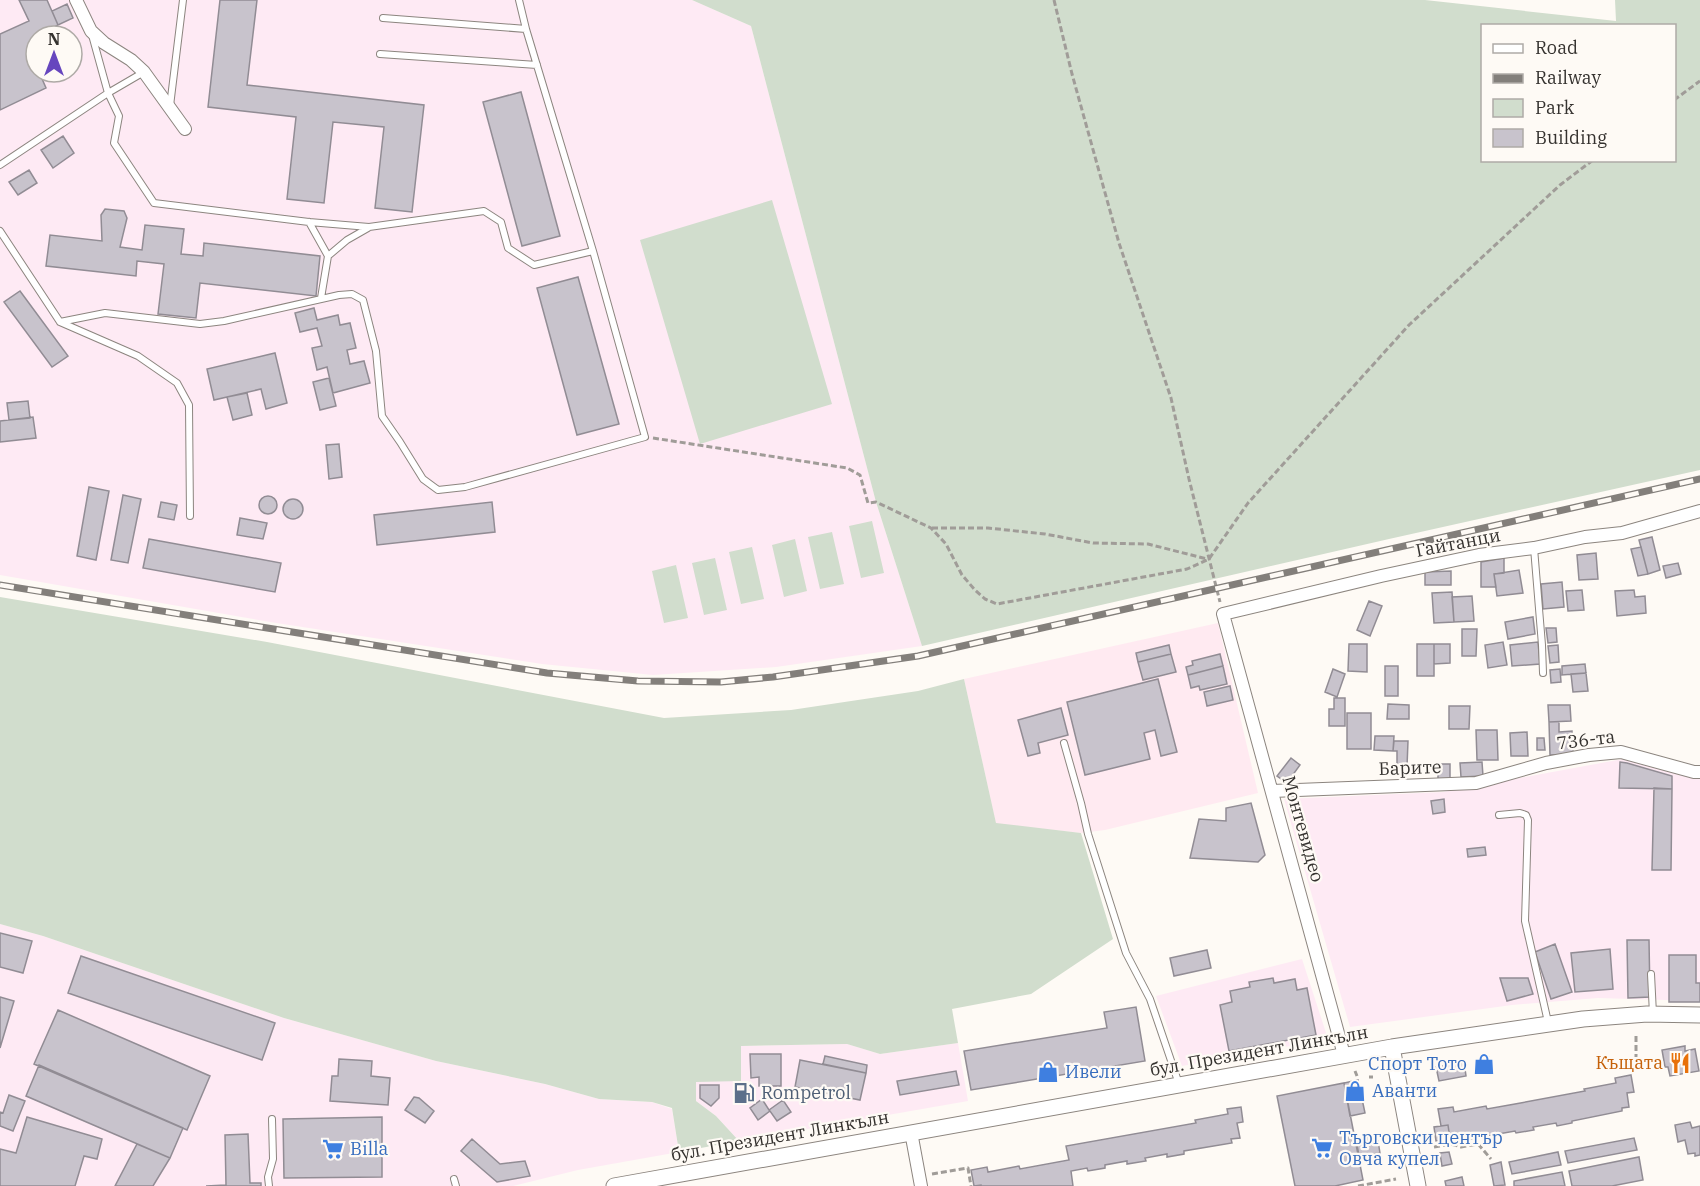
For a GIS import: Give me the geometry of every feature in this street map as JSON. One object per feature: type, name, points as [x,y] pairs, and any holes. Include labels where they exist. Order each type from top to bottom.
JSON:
[{"type":"street","points":[[76,0],[91,31],[144,72],[185,129]]},
{"type":"street","name":"Гайтанци","points":[[1223,614],[1479,555],[1622,533],[1700,511]]},
{"type":"street","name":"Монтевидео","points":[[1223,614],[1344,1055]]},
{"type":"street","name":"736-та","points":[[1546,763],[1621,752],[1700,772]]},
{"type":"street","name":"Барите","points":[[1272,791],[1476,783],[1546,763]]},
{"type":"street","name":"бул. Президент Линкълн","points":[[615,1186],[1392,1047],[1548,1023],[1653,1014],[1700,1015]]},
{"type":"street","points":[[1392,1047],[1418,1186]]},
{"type":"street","points":[[911,1132],[920,1181]]},
{"type":"lane","points":[[170,106],[183,0]]},
{"type":"lane","points":[[60,322],[105,313],[200,324],[224,321],[321,298],[352,294],[363,300],[376,351],[382,416],[423,479],[438,490],[465,487],[645,437],[519,0]]},
{"type":"lane","points":[[383,18],[526,28]]},
{"type":"lane","points":[[91,31],[108,93],[119,116],[114,143],[154,203],[369,227],[484,211],[501,222],[508,248],[534,265],[593,251]]},
{"type":"lane","points":[[380,54],[537,66]]},
{"type":"lane","points":[[0,165],[108,93],[144,72]]},
{"type":"lane","points":[[309,222],[328,256],[321,298]]},
{"type":"lane","points":[[328,256],[347,240],[369,227]]},
{"type":"lane","points":[[0,231],[60,322],[138,356],[177,382],[189,405],[190,516]]},
{"type":"lane","points":[[1534,548],[1543,673]]},
{"type":"lane","points":[[1064,743],[1088,834],[1126,953],[1150,999],[1179,1085]]},
{"type":"lane","points":[[1499,814],[1526,814],[1528,820],[1525,921],[1548,1023]]},
{"type":"lane","points":[[1651,974],[1653,1014]]},
{"type":"lane","points":[[269,1186],[268,1177],[273,1159],[272,1119]]},
{"type":"path","points":[[1054,0],[1119,243],[1172,398],[1216,588]]},
{"type":"path","points":[[1676,99],[1700,81]]},
{"type":"path","points":[[645,437],[847,468],[860,475],[868,503],[876,502],[931,528],[946,544],[962,575],[975,590],[985,599],[998,604],[1187,569],[1209,559],[1248,503],[1409,325],[1560,185],[1590,162]]},
{"type":"path","points":[[931,528],[988,528],[1045,534],[1093,543],[1148,544],[1209,559]]},
{"type":"path","points":[[1636,1036],[1636,1057]]},
{"type":"path","points":[[1355,1071],[1356,1076]]},
{"type":"path","points":[[1434,1147],[1451,1144],[1461,1147],[1478,1144],[1491,1159]]},
{"type":"path","points":[[920,1181],[968,1168],[971,1186]]},
{"type":"path","points":[[1358,1186],[1396,1179]]},
{"type":"shaded area","points":[[0,0],[692,0],[751,26],[876,502],[922,646],[776,667],[653,675],[542,664],[270,622],[0,575]]},
{"type":"shaded area","points":[[1218,623],[1258,793],[1105,830],[1081,833],[996,824],[964,679]]},
{"type":"shaded area","points":[[1623,759],[1688,777],[1700,777],[1700,1001],[1598,998],[1512,1005],[1350,1027],[1284,799],[1443,792]]},
{"type":"shaded area","points":[[0,924],[43,936],[284,1018],[436,1061],[545,1084],[599,1099],[652,1102],[672,1109],[679,1152],[578,1170],[513,1186],[0,1186]]},
{"type":"shaded area","points":[[1302,959],[1328,1039],[1182,1066],[1156,996]]},
{"type":"shaded area","points":[[958,1043],[968,1101],[739,1141],[716,1116],[696,1101],[696,1081],[741,1081],[741,1046],[847,1044],[880,1054]]},
{"type":"green space","points":[[692,0],[1425,0],[1616,21],[1615,0],[1700,0],[1700,470],[922,646],[876,502],[751,26]]},
{"type":"green space","points":[[772,200],[832,404],[700,444],[640,240]]},
{"type":"green space","points":[[872,521],[884,573],[861,578],[849,526]]},
{"type":"green space","points":[[832,532],[844,584],[820,589],[808,537]]},
{"type":"green space","points":[[795,539],[807,591],[784,597],[772,545]]},
{"type":"green space","points":[[752,547],[764,599],[741,604],[729,552]]},
{"type":"green space","points":[[715,558],[727,610],[704,615],[692,563]]},
{"type":"green space","points":[[676,565],[688,618],[664,623],[652,571]]},
{"type":"green space","points":[[0,597],[267,642],[664,718],[791,710],[918,691],[964,679],[996,823],[1081,833],[1113,939],[1031,994],[952,1009],[958,1043],[880,1054],[847,1044],[741,1046],[741,1081],[696,1082],[696,1101],[716,1116],[739,1141],[679,1152],[672,1108],[652,1102],[599,1099],[545,1084],[436,1061],[284,1018],[43,936],[0,924]]},
{"type":"building","points":[[19,0],[47,0],[58,24],[24,24],[24,84],[44,84],[46,88],[0,110],[0,34],[29,21]]},
{"type":"building","points":[[220,0],[257,0],[247,85],[424,105],[412,212],[375,208],[384,127],[333,122],[324,203],[287,199],[296,117],[208,107]]},
{"type":"building","points":[[67,4],[73,18],[58,24],[52,11]]},
{"type":"building","points":[[521,92],[560,236],[522,246],[483,102]]},
{"type":"building","points":[[63,136],[74,153],[53,168],[41,150]]},
{"type":"building","points":[[29,170],[37,183],[18,195],[9,182]]},
{"type":"building","points":[[105,209],[124,211],[127,218],[120,247],[142,250],[145,225],[184,229],[181,254],[203,256],[204,243],[320,256],[316,296],[200,283],[196,318],[158,314],[164,264],[137,261],[136,276],[46,266],[50,235],[102,241],[101,215]]},
{"type":"building","points":[[578,277],[619,424],[577,435],[537,288]]},
{"type":"building","points":[[20,291],[68,356],[52,367],[4,302]]},
{"type":"building","points":[[314,308],[317,320],[338,315],[340,325],[350,323],[356,348],[347,350],[350,364],[364,361],[370,383],[333,393],[327,367],[317,370],[312,348],[322,346],[317,328],[300,332],[295,313]]},
{"type":"building","points":[[275,353],[287,403],[266,409],[261,389],[214,400],[207,369]]},
{"type":"building","points":[[329,378],[336,406],[320,410],[313,382]]},
{"type":"building","points":[[247,393],[252,415],[233,420],[227,397]]},
{"type":"building","points":[[28,401],[30,418],[9,420],[7,403]]},
{"type":"building","points":[[33,417],[36,438],[0,442],[0,421]]},
{"type":"building","points":[[339,444],[342,477],[329,479],[326,445]]},
{"type":"building","points":[[89,487],[109,491],[96,560],[77,556]]},
{"type":"building","points":[[123,495],[141,499],[128,563],[111,560]]},
{"type":"building","points":[[268,496],[274,499],[277,505],[274,511],[268,514],[262,511],[259,505],[262,499]]},
{"type":"building","points":[[293,499],[300,502],[303,509],[300,516],[293,519],[286,516],[283,509],[286,502]]},
{"type":"building","points":[[161,502],[177,505],[174,520],[158,517]]},
{"type":"building","points":[[492,502],[495,532],[377,545],[374,515]]},
{"type":"building","points":[[240,518],[267,523],[263,539],[237,535]]},
{"type":"building","points":[[1652,537],[1660,570],[1648,574],[1639,540]]},
{"type":"building","points":[[149,539],[281,563],[275,592],[143,568]]},
{"type":"building","points":[[1641,547],[1648,574],[1638,576],[1631,549]]},
{"type":"building","points":[[1596,553],[1598,579],[1579,580],[1577,555]]},
{"type":"building","points":[[1504,558],[1504,573],[1494,574],[1496,587],[1481,587],[1481,562]]},
{"type":"building","points":[[1678,563],[1681,574],[1666,578],[1663,566]]},
{"type":"building","points":[[1519,570],[1523,593],[1497,596],[1494,574]]},
{"type":"building","points":[[1451,571],[1451,585],[1425,585],[1425,572]]},
{"type":"building","points":[[1562,582],[1564,607],[1543,609],[1541,584]]},
{"type":"building","points":[[1582,590],[1584,610],[1568,611],[1566,591]]},
{"type":"building","points":[[1634,590],[1635,597],[1645,596],[1646,613],[1617,616],[1615,591]]},
{"type":"building","points":[[1452,592],[1454,622],[1434,623],[1432,593]]},
{"type":"building","points":[[1472,596],[1474,621],[1454,622],[1452,597]]},
{"type":"building","points":[[1369,601],[1382,606],[1370,636],[1357,630]]},
{"type":"building","points":[[1533,617],[1535,634],[1508,639],[1505,622]]},
{"type":"building","points":[[1546,628],[1556,628],[1557,642],[1548,643]]},
{"type":"building","points":[[1462,629],[1477,629],[1476,656],[1462,656]]},
{"type":"building","points":[[1503,642],[1507,665],[1488,668],[1485,645]]},
{"type":"building","points":[[1538,642],[1540,664],[1512,666],[1510,645]]},
{"type":"building","points":[[1349,644],[1367,644],[1367,672],[1348,671]]},
{"type":"building","points":[[1417,644],[1434,644],[1434,676],[1417,676]]},
{"type":"building","points":[[1434,644],[1450,644],[1450,663],[1434,664]]},
{"type":"building","points":[[1169,645],[1171,654],[1138,662],[1136,653]]},
{"type":"building","points":[[1558,645],[1559,662],[1550,663],[1548,646]]},
{"type":"building","points":[[1171,654],[1176,672],[1143,680],[1138,662]]},
{"type":"building","points":[[1220,654],[1223,666],[1188,675],[1186,667],[1193,665],[1192,661]]},
{"type":"building","points":[[1585,664],[1586,673],[1562,675],[1562,666]]},
{"type":"building","points":[[1223,666],[1227,684],[1200,690],[1199,686],[1191,688],[1188,675]]},
{"type":"building","points":[[1385,666],[1398,666],[1398,696],[1385,696]]},
{"type":"building","points":[[1333,669],[1345,674],[1337,697],[1325,692]]},
{"type":"building","points":[[1560,669],[1561,682],[1551,683],[1550,670]]},
{"type":"building","points":[[1586,673],[1588,691],[1573,692],[1571,674]]},
{"type":"building","points":[[1158,679],[1177,752],[1161,756],[1155,730],[1144,733],[1150,759],[1085,775],[1067,702]]},
{"type":"building","points":[[1230,686],[1233,700],[1207,706],[1204,692]]},
{"type":"building","points":[[1334,698],[1345,698],[1345,726],[1329,726],[1329,709],[1334,709]]},
{"type":"building","points":[[1388,704],[1409,705],[1409,719],[1387,719]]},
{"type":"building","points":[[1548,705],[1570,705],[1571,721],[1549,722]]},
{"type":"building","points":[[1449,706],[1470,706],[1469,729],[1449,729]]},
{"type":"building","points":[[1061,708],[1068,735],[1038,743],[1040,753],[1028,756],[1018,720]]},
{"type":"building","points":[[1347,713],[1371,713],[1371,749],[1347,749]]},
{"type":"building","points":[[1549,722],[1559,722],[1559,732],[1572,731],[1573,754],[1550,755]]},
{"type":"building","points":[[1476,730],[1497,730],[1498,760],[1477,760]]},
{"type":"building","points":[[1527,732],[1528,756],[1511,756],[1510,733]]},
{"type":"building","points":[[1375,736],[1394,736],[1393,751],[1374,750]]},
{"type":"building","points":[[1537,738],[1544,738],[1545,750],[1537,750]]},
{"type":"building","points":[[1394,741],[1408,741],[1407,767],[1397,766],[1397,751],[1393,751]]},
{"type":"building","points":[[1291,758],[1300,765],[1287,783],[1277,776]]},
{"type":"building","points":[[1482,762],[1483,776],[1461,777],[1460,763]]},
{"type":"building","points":[[1620,762],[1672,776],[1672,789],[1619,788]]},
{"type":"building","points":[[1438,764],[1450,764],[1450,781],[1438,781]]},
{"type":"building","points":[[1654,788],[1672,789],[1671,870],[1652,870]]},
{"type":"building","points":[[1444,799],[1445,812],[1433,814],[1431,801]]},
{"type":"building","points":[[1251,803],[1265,855],[1258,862],[1190,858],[1199,819],[1226,821],[1226,808]]},
{"type":"building","points":[[1485,847],[1486,855],[1468,857],[1467,849]]},
{"type":"building","points":[[0,933],[32,941],[23,973],[0,967]]},
{"type":"building","points":[[1627,940],[1649,940],[1650,997],[1628,998]]},
{"type":"building","points":[[1555,944],[1572,992],[1551,999],[1535,952]]},
{"type":"building","points":[[1610,949],[1613,989],[1575,992],[1571,953]]},
{"type":"building","points":[[1207,950],[1211,968],[1174,976],[1170,958]]},
{"type":"building","points":[[1669,955],[1696,955],[1696,983],[1700,983],[1700,1002],[1669,1002]]},
{"type":"building","points":[[81,956],[275,1023],[262,1060],[68,993]]},
{"type":"building","points":[[1273,978],[1274,983],[1295,979],[1297,990],[1307,988],[1316,1035],[1229,1051],[1220,1005],[1232,1002],[1230,991],[1250,987],[1249,982]]},
{"type":"building","points":[[1500,978],[1528,978],[1533,994],[1507,1001]]},
{"type":"building","points":[[0,997],[14,1001],[0,1048]]},
{"type":"building","points":[[1136,1007],[1145,1061],[971,1090],[964,1051],[1107,1028],[1104,1012]]},
{"type":"building","points":[[58,1010],[210,1076],[187,1130],[34,1064]]},
{"type":"building","points":[[1685,1046],[1685,1051],[1695,1049],[1699,1071],[1670,1076],[1668,1067],[1665,1067],[1662,1050]]},
{"type":"building","points":[[750,1054],[781,1054],[781,1086],[759,1086],[759,1077],[751,1078]]},
{"type":"building","points":[[825,1056],[867,1065],[866,1073],[823,1064]]},
{"type":"building","points":[[1489,1057],[1491,1069],[1480,1071],[1478,1059]]},
{"type":"building","points":[[339,1059],[372,1061],[371,1076],[390,1078],[388,1105],[330,1101],[332,1076],[338,1076]]},
{"type":"building","points":[[800,1060],[866,1073],[860,1100],[795,1087]]},
{"type":"building","points":[[1464,1062],[1466,1076],[1439,1081],[1436,1067]]},
{"type":"building","points":[[39,1065],[183,1128],[170,1158],[26,1096]]},
{"type":"building","points":[[956,1071],[959,1085],[900,1095],[897,1081]]},
{"type":"building","points":[[1631,1075],[1634,1092],[1627,1093],[1629,1107],[1622,1108],[1622,1111],[1557,1126],[1556,1123],[1533,1127],[1534,1130],[1458,1141],[1458,1137],[1450,1139],[1448,1125],[1441,1126],[1438,1109],[1453,1107],[1454,1112],[1486,1106],[1487,1109],[1585,1091],[1584,1089],[1616,1083],[1615,1078]]},
{"type":"building","points":[[1358,1080],[1365,1113],[1350,1116],[1344,1083]]},
{"type":"building","name":"Търговски център Овча купел","points":[[1344,1083],[1363,1180],[1335,1186],[1295,1186],[1277,1096]]},
{"type":"building","points":[[700,1085],[719,1085],[719,1098],[711,1106],[700,1098]]},
{"type":"building","points":[[9,1095],[25,1101],[13,1131],[0,1126],[0,1112],[3,1113]]},
{"type":"building","points":[[414,1097],[419,1098],[434,1111],[425,1123],[405,1110]]},
{"type":"building","points":[[762,1099],[769,1110],[783,1100],[791,1112],[777,1121],[770,1111],[758,1120],[750,1108]]},
{"type":"building","points":[[1241,1107],[1243,1122],[1237,1123],[1240,1138],[1231,1139],[1232,1143],[1184,1151],[1184,1154],[1167,1157],[1167,1154],[1145,1158],[1146,1161],[1127,1164],[1127,1161],[1105,1165],[1105,1168],[1071,1171],[1073,1186],[974,1186],[971,1170],[987,1167],[988,1172],[1019,1166],[1020,1169],[1069,1160],[1066,1146],[1196,1123],[1195,1120],[1228,1114],[1227,1109]]},
{"type":"building","points":[[27,1117],[102,1139],[97,1159],[84,1156],[75,1186],[0,1186],[0,1149],[16,1153]]},
{"type":"building","points":[[382,1117],[382,1177],[284,1178],[283,1119]]},
{"type":"building","points":[[1690,1122],[1692,1128],[1700,1126],[1700,1155],[1688,1154],[1685,1140],[1678,1142],[1675,1125]]},
{"type":"building","points":[[1448,1125],[1450,1139],[1436,1141],[1434,1127]]},
{"type":"building","points":[[248,1134],[250,1183],[261,1183],[261,1186],[206,1186],[226,1185],[225,1135]]},
{"type":"building","points":[[1370,1136],[1371,1142],[1378,1141],[1380,1153],[1359,1156],[1356,1139]]},
{"type":"building","points":[[1634,1138],[1637,1150],[1568,1163],[1565,1151]]},
{"type":"building","points":[[472,1139],[500,1164],[525,1161],[530,1176],[497,1182],[461,1151]]},
{"type":"building","points":[[137,1144],[170,1158],[153,1186],[115,1186]]},
{"type":"building","points":[[1449,1152],[1452,1164],[1442,1166],[1440,1153]]},
{"type":"building","points":[[1558,1152],[1561,1165],[1512,1174],[1509,1162]]},
{"type":"building","points":[[1639,1157],[1643,1180],[1612,1186],[1572,1186],[1569,1171]]},
{"type":"building","points":[[1501,1162],[1505,1185],[1494,1186],[1490,1165]]},
{"type":"building","points":[[1562,1172],[1565,1186],[1514,1186],[1514,1181]]},
{"type":"building","points":[[1462,1177],[1464,1186],[1446,1186],[1445,1181]]},
{"type":"railway","points":[[0,585],[547,673],[638,681],[721,682],[773,677],[918,656],[1700,479]]},
{"type":"place","name":"Къщата","points":[[1680,1063]]},
{"type":"place","name":"Спорт Тото","points":[[1484,1064]]},
{"type":"place","name":"Ивели","points":[[1048,1072]]},
{"type":"place","name":"Аванти","points":[[1355,1091]]},
{"type":"place","name":"Rompetrol","points":[[744,1093]]},
{"type":"place","name":"Търговски център Овча купел","points":[[1322,1148]]},
{"type":"place","name":"Billa","points":[[333,1149]]}]
